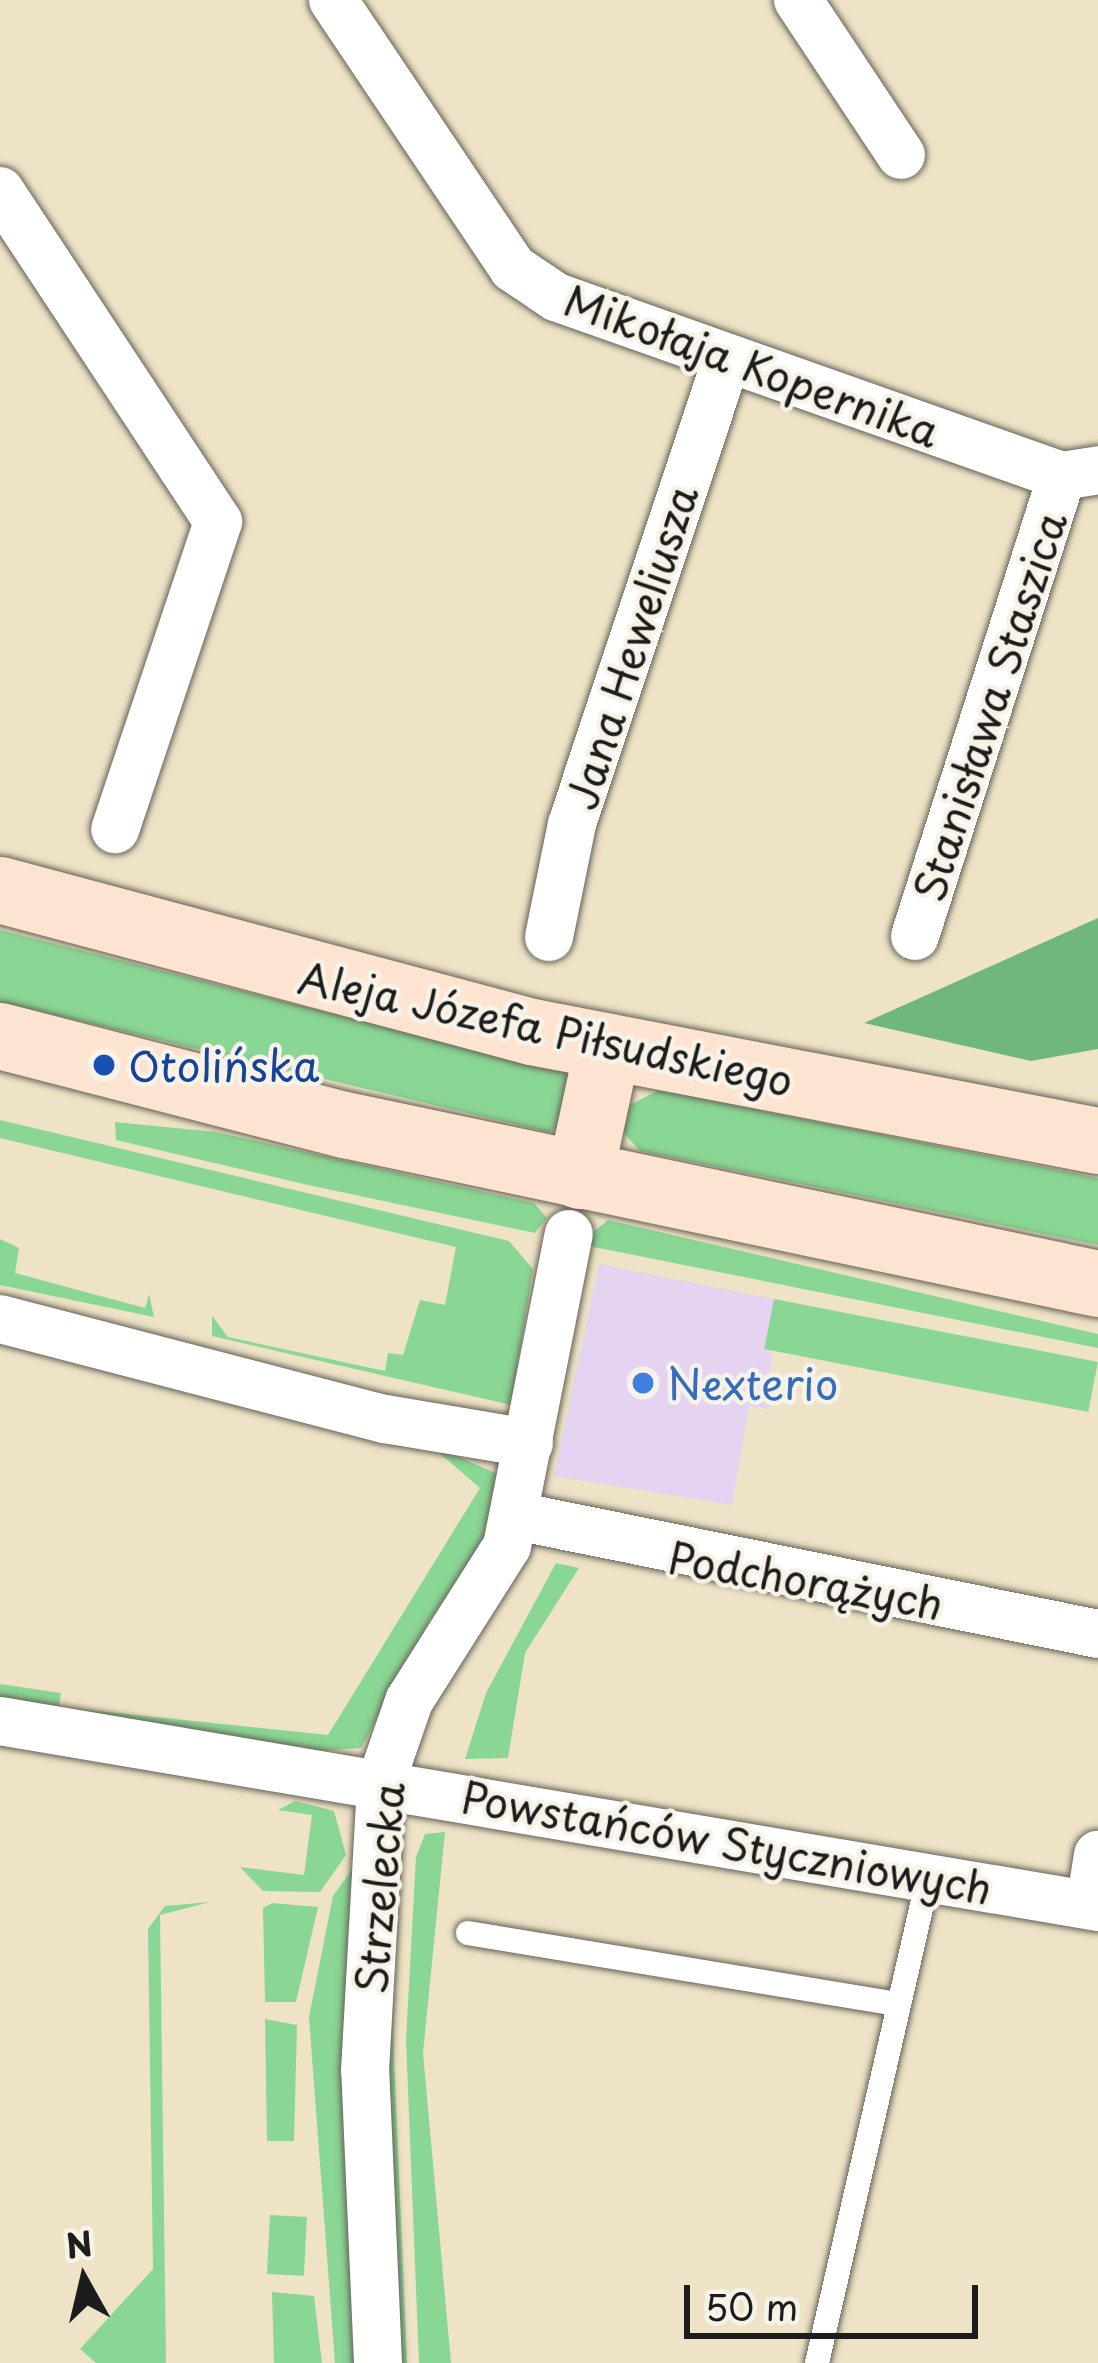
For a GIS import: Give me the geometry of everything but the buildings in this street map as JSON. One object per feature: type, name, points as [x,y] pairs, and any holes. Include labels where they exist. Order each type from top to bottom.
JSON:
[{"type":"main road","name":"Aleja Józefa Piłsudskiego","points":[[0,890],[608,1047],[1098,1141]]},
{"type":"main road","points":[[0,1036],[578,1190],[1098,1284]]},
{"type":"main road","points":[[578,1190],[608,1047]]},
{"type":"street","name":"Mikołaja Kopernika","points":[[333,0],[513,268],[556,297],[726,360],[1080,473]]},
{"type":"street","points":[[798,0],[901,155]]},
{"type":"street","points":[[0,191],[218,522],[115,829]]},
{"type":"street","name":"Jana Heweliusza","points":[[549,937],[572,824],[726,360]]},
{"type":"street","name":"Stanisława Staszica","points":[[914,936],[1080,473]]},
{"type":"street","name":"Strzelecka","points":[[377,2363],[365,2071],[381,1783],[409,1701],[517,1516],[578,1190]]},
{"type":"street","points":[[0,1319],[385,1419],[529,1443]]},
{"type":"street","name":"Podchorążych","points":[[517,1516],[1098,1634]]},
{"type":"street","name":"Powstańców Styczniowych","points":[[0,1721],[1094,1906]]},
{"type":"street","points":[[1094,1906],[1098,1855]]},
{"type":"lane","points":[[817,2363],[928,1879]]},
{"type":"lane","points":[[468,1933],[898,2004]]},
{"type":"shaded area","points":[[599,1264],[774,1299],[769,1409],[749,1406],[732,1505],[554,1476]]},
{"type":"green space","points":[[1098,918],[1098,1049],[1031,1061],[864,1023]]},
{"type":"green space","points":[[0,930],[564,1072],[578,1089],[570,1123],[548,1132],[0,1002]]},
{"type":"green space","points":[[659,1090],[1098,1178],[1098,1245],[640,1151],[621,1130],[624,1108]]},
{"type":"green space","points":[[0,1120],[509,1241],[533,1269],[511,1405],[212,1336],[212,1316],[228,1337],[385,1371],[388,1353],[403,1355],[420,1300],[445,1305],[456,1247],[0,1138]]},
{"type":"green space","points":[[115,1122],[216,1132],[534,1203],[547,1218],[535,1233],[308,1185],[116,1140]]},
{"type":"green space","points":[[608,1220],[1098,1334],[1098,1348],[579,1244]]},
{"type":"green space","points":[[0,1239],[19,1248],[15,1273],[145,1308],[149,1294],[154,1317],[0,1285]]},
{"type":"green space","points":[[774,1299],[1098,1362],[1088,1412],[764,1349]]},
{"type":"green space","points":[[430,1445],[498,1474],[506,1511],[431,1618],[361,1748],[316,1751],[0,1702],[0,1684],[61,1693],[59,1707],[328,1735],[480,1488]]},
{"type":"green space","points":[[556,1563],[579,1568],[525,1653],[508,1758],[465,1759],[486,1693]]},
{"type":"green space","points":[[295,1801],[334,1811],[346,1855],[320,1892],[263,1891],[240,1867],[304,1875],[312,1815],[278,1810]]},
{"type":"green space","points":[[445,1832],[423,2053],[451,2363],[419,2363],[406,2040],[416,1857],[425,1834]]},
{"type":"green space","points":[[353,1868],[358,2363],[335,2363],[309,2017],[333,1896]]},
{"type":"green space","points":[[397,1869],[393,2032],[407,2363],[397,2363],[386,2106]]},
{"type":"green space","points":[[210,1902],[160,1915],[166,2363],[96,2363],[80,2349],[153,2269],[148,1929],[165,1906]]},
{"type":"green space","points":[[272,1903],[318,1907],[296,2002],[265,2002],[263,1908]]},
{"type":"green space","points":[[265,2019],[297,2025],[294,2141],[267,2141]]},
{"type":"green space","points":[[270,2215],[307,2217],[304,2276],[267,2274]]},
{"type":"green space","points":[[272,2292],[314,2296],[322,2363],[274,2363]]},
{"type":"place","name":"Otolińska","points":[[104,1065]]},
{"type":"place","name":"Nexterio","points":[[643,1383]]}]
